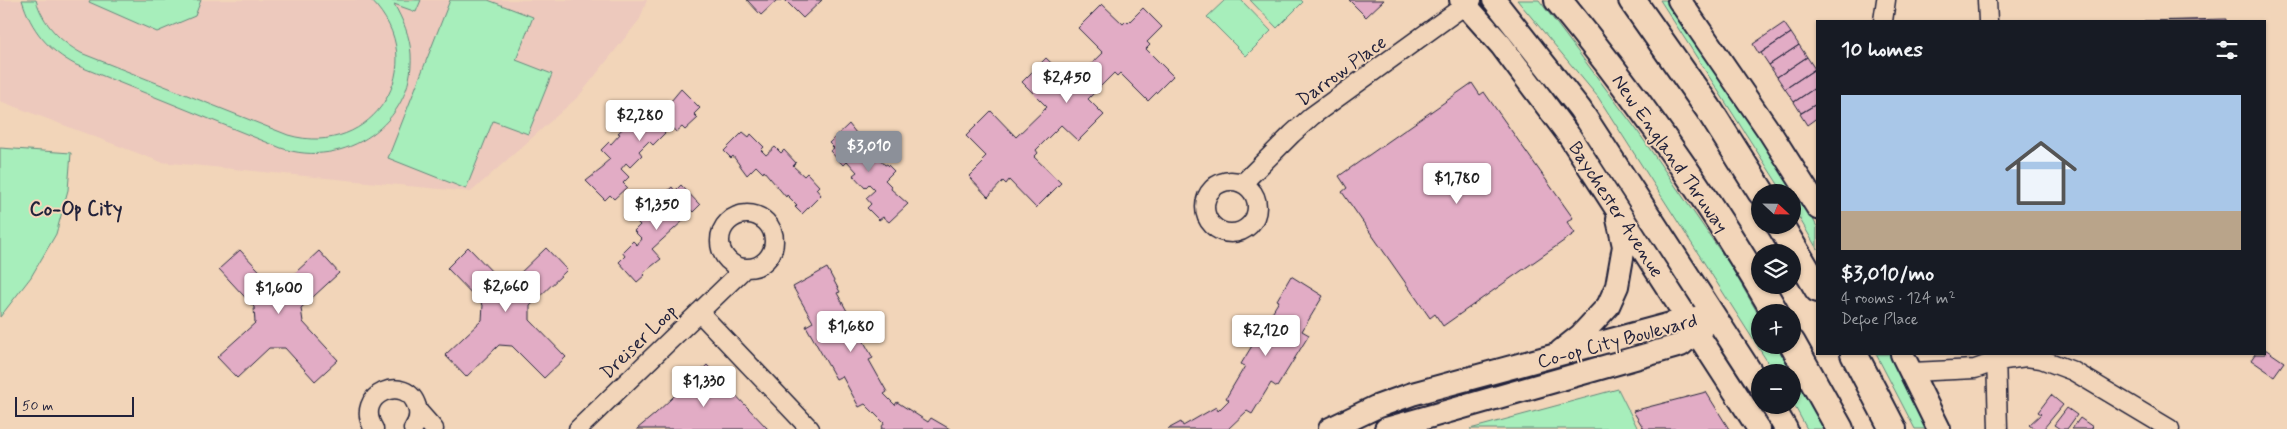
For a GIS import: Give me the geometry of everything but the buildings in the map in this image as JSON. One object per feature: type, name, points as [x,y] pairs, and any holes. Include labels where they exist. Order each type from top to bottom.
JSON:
[{"type":"highway","name":"New England Thruway","points":[[1558,0],[1615,73],[1678,161],[1770,304]]},
{"type":"highway","points":[[1632,0],[1692,85],[1755,184]]},
{"type":"highway","points":[[1785,234],[1816,286]]},
{"type":"highway","points":[[1798,354],[1840,429]]},
{"type":"highway","points":[[1855,355],[1893,429]]},
{"type":"main road","name":"Baychester Avenue","points":[[1494,0],[1580,109],[1751,372]]},
{"type":"main road","points":[[1679,0],[1771,134],[1816,205]]},
{"type":"main road","name":"Baychester Avenue","points":[[1466,2],[1537,91],[1616,207],[1759,429]]},
{"type":"main road","points":[[1557,355],[1580,336],[1608,306],[1617,286],[1624,246],[1616,207]]},
{"type":"main road","name":"Co-op City Boulevard","points":[[1330,429],[1376,407],[1412,394],[1557,355],[1693,326],[1715,315]]},
{"type":"main road","name":"Co-op City Boulevard","points":[[1385,429],[1681,345],[1693,326]]},
{"type":"main road","points":[[1907,363],[1938,429]]},
{"type":"main road","points":[[1376,407],[1385,429]]},
{"type":"main road","points":[[1777,414],[1786,429]]},
{"type":"street","points":[[1883,20],[1886,0]]},
{"type":"street","points":[[1987,0],[1988,20]]},
{"type":"street","name":"Darrow Place","points":[[1243,183],[1312,116],[1466,2]]},
{"type":"street","points":[[699,312],[745,268]]},
{"type":"street","name":"Dreiser Loop","points":[[578,429],[699,312],[810,429]]},
{"type":"street","points":[[1907,363],[1975,369],[1996,358],[2026,357],[2056,363],[2073,371],[2170,429]]},
{"type":"street","points":[[1996,358],[1998,429]]},
{"type":"street","points":[[374,429],[370,421],[369,412],[375,397],[390,389],[406,392],[413,397],[419,412],[434,429]]},
{"type":"street","points":[[413,429],[418,420],[419,412]]},
{"type":"shaded area","points":[[0,0],[647,0],[640,19],[579,96],[471,192],[161,162],[0,101]]},
{"type":"green space","points":[[22,0],[36,0],[43,17],[53,31],[81,53],[288,135],[319,139],[346,133],[368,120],[385,101],[395,77],[397,52],[389,25],[371,0],[421,0],[416,12],[394,4],[406,28],[411,54],[409,79],[401,101],[388,120],[371,135],[351,146],[328,152],[305,153],[281,148],[76,65],[57,53],[42,38],[30,21]]},
{"type":"green space","points":[[90,0],[201,0],[195,16],[157,32],[89,2]]},
{"type":"green space","points":[[450,0],[488,0],[533,17],[516,60],[552,74],[528,134],[493,121],[466,189],[388,158]]},
{"type":"green space","points":[[1225,0],[1241,0],[1271,31],[1246,56],[1207,17]]},
{"type":"green space","points":[[1250,0],[1301,0],[1303,2],[1277,28]]},
{"type":"green space","points":[[1517,0],[1539,0],[1636,129],[1730,265],[1752,304],[1751,336],[1598,97]]},
{"type":"green space","points":[[1660,0],[1666,0],[1683,22],[1790,184],[1778,184]]},
{"type":"green space","points":[[0,148],[71,153],[68,190],[56,234],[31,277],[0,317]]},
{"type":"green space","points":[[1801,200],[1816,225],[1816,247],[1801,221]]},
{"type":"green space","points":[[1762,354],[1781,354],[1787,364],[1769,364]]},
{"type":"green space","points":[[1877,355],[1892,355],[1929,429],[1915,429]]},
{"type":"green space","points":[[1618,389],[1638,429],[1470,429]]},
{"type":"green space","points":[[1801,389],[1824,429],[1807,429],[1799,414],[1801,414]]},
{"type":"district","name":"Co-Op City","points":[[76,208]]}]
